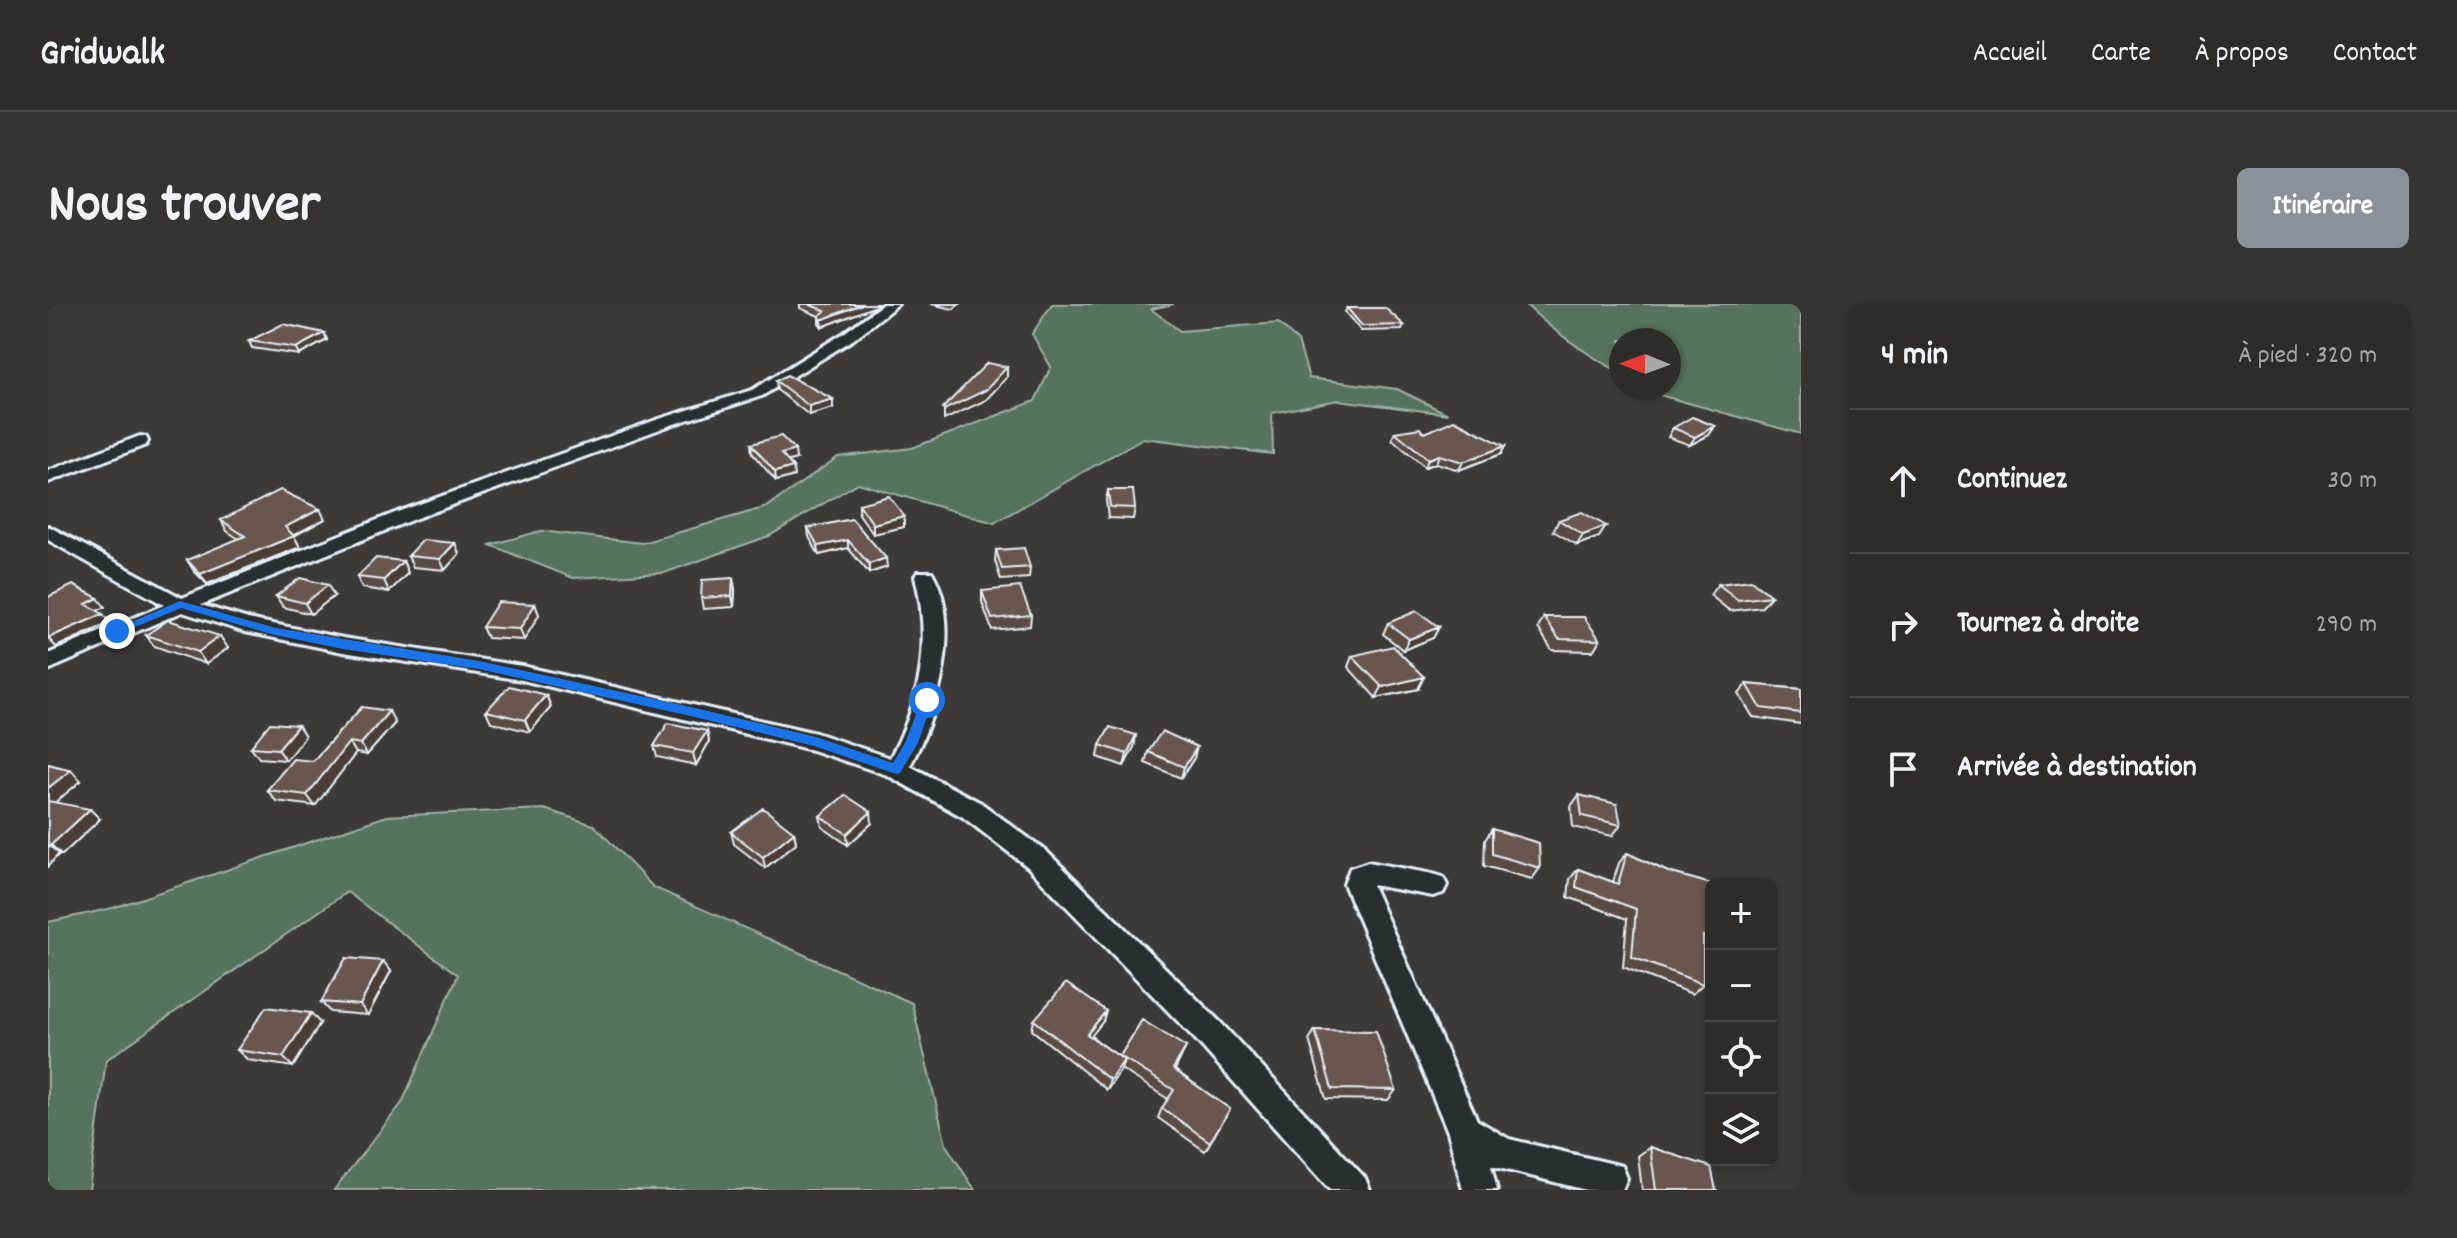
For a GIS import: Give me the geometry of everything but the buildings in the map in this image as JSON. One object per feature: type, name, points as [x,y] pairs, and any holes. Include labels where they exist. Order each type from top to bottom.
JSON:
[{"type":"street","points":[[48,663],[180,605],[420,510],[665,422],[757,393],[849,336],[891,304]]},
{"type":"street","points":[[48,477],[140,441]]},
{"type":"street","points":[[48,532],[180,605],[275,632],[479,665],[695,712],[816,742],[896,769],[972,810],[1060,880],[1209,1032],[1353,1190]]},
{"type":"street","points":[[896,769],[912,743],[935,669],[933,599],[925,576]]},
{"type":"street","points":[[1433,885],[1368,873],[1360,876],[1358,884],[1465,1132],[1480,1190]]},
{"type":"street","points":[[1465,1132],[1504,1155],[1610,1178]]},
{"type":"green space","points":[[1052,304],[1174,304],[1151,309],[1180,331],[1278,323],[1298,341],[1309,378],[1397,389],[1448,414],[1338,400],[1272,413],[1273,454],[1143,438],[994,523],[858,483],[769,536],[664,573],[573,578],[490,545],[541,531],[642,543],[767,507],[838,457],[912,448],[1035,401],[1051,367],[1032,334]]},
{"type":"green space","points":[[1525,304],[1801,304],[1801,434],[1678,400],[1681,400],[1681,328],[1609,328],[1609,366],[1547,324]]},
{"type":"green space","points":[[544,809],[594,825],[653,887],[912,1003],[946,1145],[975,1190],[334,1190],[402,1103],[458,975],[347,892],[106,1060],[89,1190],[48,1190],[48,922],[113,908],[387,816]]},
{"type":"route","points":[[117,631],[180,605],[275,632],[522,673],[695,712],[816,742],[896,769],[912,743],[927,700]]}]
